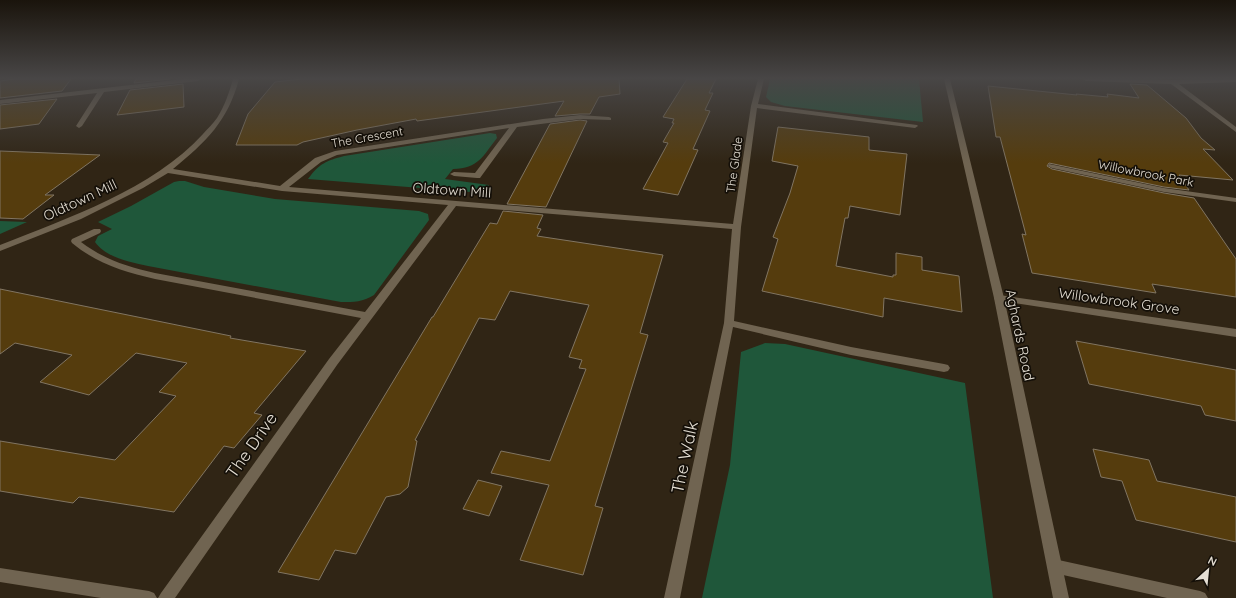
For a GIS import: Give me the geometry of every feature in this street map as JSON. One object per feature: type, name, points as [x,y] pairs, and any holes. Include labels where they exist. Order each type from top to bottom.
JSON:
[{"type":"street","points":[[79,126],[90,107]]},
{"type":"street","name":"Oldtown Mill","points":[[0,248],[78,217],[140,186],[167,170],[194,148],[218,120],[226,107]]},
{"type":"street","name":"The Glade","points":[[737,227],[754,107]]},
{"type":"street","points":[[761,107],[914,126]]},
{"type":"street","name":"Aghards Road","points":[[954,107],[999,298],[1061,598]]},
{"type":"street","points":[[1206,107],[1236,130]]},
{"type":"street","name":"The Crescent","points":[[282,189],[318,160],[335,153],[580,117],[609,119]]},
{"type":"street","points":[[454,174],[477,176],[514,126]]},
{"type":"street","name":"Willowbrook Park","points":[[1052,166],[1164,190],[1236,200]]},
{"type":"street","name":"Oldtown Mill","points":[[167,170],[282,189],[737,227]]},
{"type":"street","name":"The Drive","points":[[166,598],[333,362],[453,204]]},
{"type":"street","name":"The Walk","points":[[672,598],[729,323],[737,227]]},
{"type":"street","points":[[97,231],[75,241],[96,258],[120,268],[155,276],[368,316]]},
{"type":"street","name":"Willowbrook Grove","points":[[999,298],[1236,333]]},
{"type":"street","points":[[729,323],[851,351],[944,368]]},
{"type":"street","points":[[1054,566],[1200,598]]},
{"type":"street","points":[[0,575],[149,598]]},
{"type":"green space","points":[[793,107],[922,107],[923,122]]},
{"type":"green space","points":[[490,133],[496,134],[497,138],[483,156],[474,164],[453,169],[445,179],[489,185],[483,193],[308,179],[316,169],[332,159]]},
{"type":"green space","points":[[185,181],[204,187],[275,199],[419,211],[428,214],[429,220],[374,295],[354,302],[341,302],[127,261],[112,256],[95,242],[98,236],[112,229],[98,222],[131,206],[174,182]]},
{"type":"green space","points":[[0,221],[27,222],[0,234]]},
{"type":"green space","points":[[765,343],[785,344],[965,383],[993,598],[702,598],[730,465],[741,352]]},
{"type":"building","points":[[0,107],[51,107],[39,124],[0,129]]},
{"type":"building","points":[[121,107],[184,107],[184,107],[117,115]]},
{"type":"building","points":[[254,107],[521,107],[417,121],[416,119],[357,130],[303,142],[297,145],[236,145],[248,114]]},
{"type":"building","points":[[560,107],[594,107],[590,114],[555,116]]},
{"type":"building","points":[[669,107],[706,107],[705,110],[710,111],[693,149],[698,150],[678,195],[643,189],[668,143],[663,142],[674,123],[672,123],[674,119],[663,117]]},
{"type":"building","points":[[991,107],[1173,107],[1186,118],[1201,138],[1215,150],[1203,149],[1233,180],[1179,175],[1189,190],[1164,187],[1049,163],[1047,166],[1052,169],[1194,198],[1236,259],[1236,297],[1152,284],[1156,293],[1032,273],[1022,234],[1026,235],[1000,137],[996,137]]},
{"type":"building","points":[[580,120],[587,121],[546,207],[507,204],[550,124]]},
{"type":"building","points":[[778,127],[869,137],[869,150],[907,154],[900,215],[850,206],[848,218],[845,218],[836,266],[893,277],[893,275],[896,275],[896,253],[922,257],[922,270],[959,276],[962,312],[884,298],[883,317],[762,291],[778,239],[773,237],[790,193],[798,166],[772,161]]},
{"type":"building","points":[[0,151],[100,155],[45,195],[54,195],[23,219],[0,218]]},
{"type":"building","points":[[503,211],[543,215],[537,228],[541,229],[537,236],[663,255],[640,333],[648,335],[595,506],[603,508],[583,575],[520,560],[549,485],[491,473],[501,451],[550,461],[586,369],[579,368],[582,360],[569,357],[589,305],[510,291],[495,320],[479,318],[415,440],[417,441],[408,487],[400,494],[386,497],[356,554],[335,550],[319,580],[278,572],[490,223],[497,224]]},
{"type":"building","points":[[0,289],[231,336],[230,338],[306,351],[254,413],[262,415],[234,448],[224,446],[174,512],[79,497],[73,503],[0,491],[0,441],[115,460],[176,396],[159,392],[187,363],[136,353],[89,395],[40,382],[72,355],[15,343],[0,354]]},
{"type":"building","points":[[1076,341],[1236,370],[1236,421],[1205,415],[1201,406],[1089,384]]},
{"type":"building","points":[[1093,449],[1149,460],[1157,481],[1236,497],[1236,542],[1136,520],[1122,481],[1101,477]]},
{"type":"building","points":[[478,480],[502,486],[489,516],[463,509]]}]
